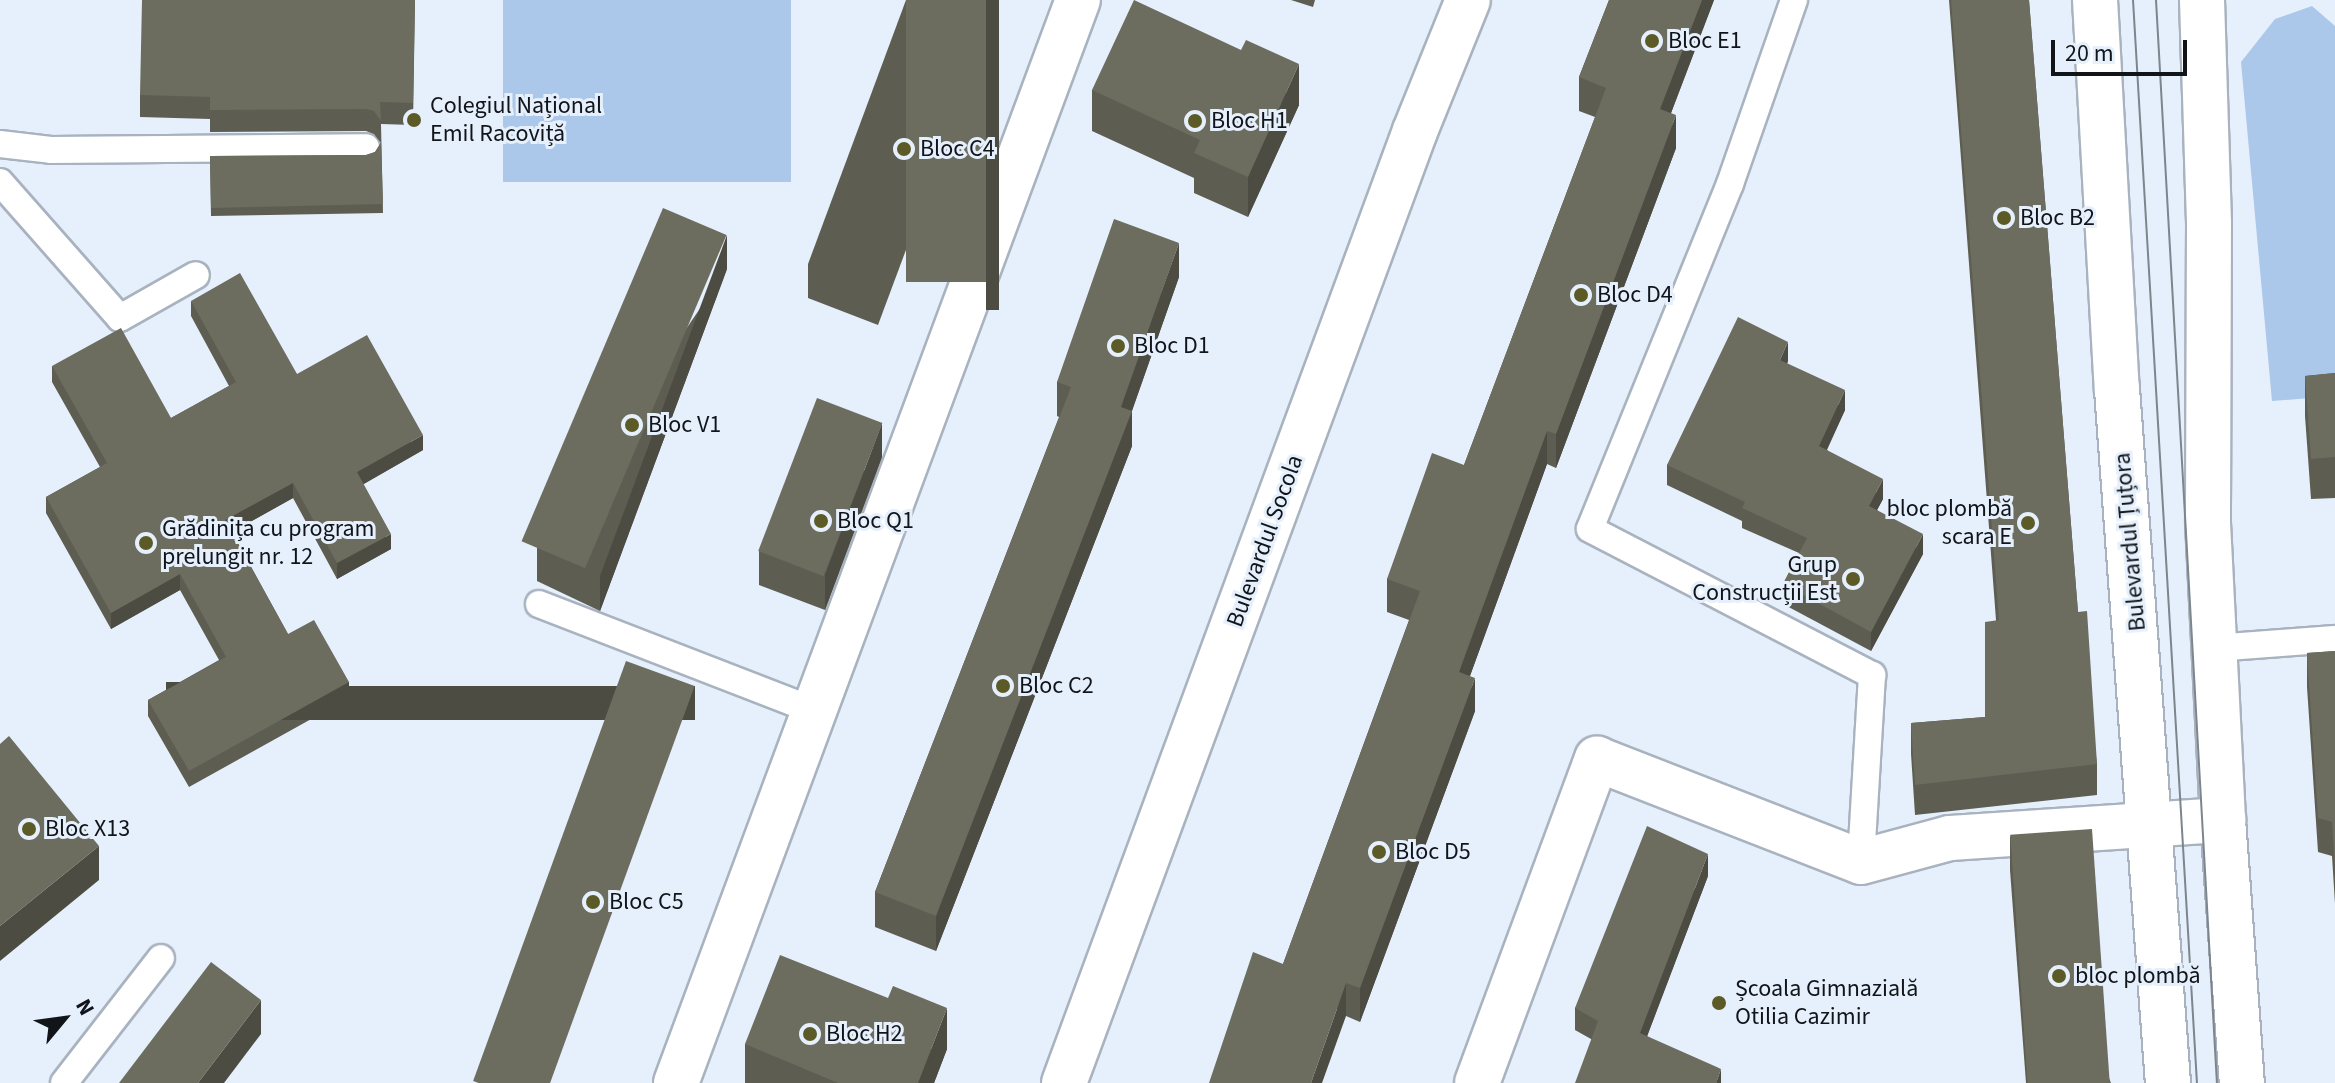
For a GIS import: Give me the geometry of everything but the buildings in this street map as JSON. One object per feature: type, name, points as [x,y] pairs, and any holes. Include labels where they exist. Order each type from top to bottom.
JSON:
[{"type":"main road","points":[[676,1083],[1078,0]]},
{"type":"main road","name":"Bulevardul Socola","points":[[1064,1083],[1415,131],[1468,0]]},
{"type":"main road","name":"Bulevardul Țuțora","points":[[2095,0],[2117,389],[2168,1083]]},
{"type":"main road","points":[[2234,0],[2204,17],[2208,523],[2223,820],[2242,1083]]},
{"type":"main road","points":[[1477,1083],[1597,759],[1861,862],[1950,838],[2223,820]]},
{"type":"lane","points":[[1794,0],[1730,184],[1590,529],[1872,675],[1861,862]]},
{"type":"lane","points":[[0,144],[51,150],[366,147]]},
{"type":"lane","points":[[0,182],[120,318],[196,275]]},
{"type":"lane","points":[[539,604],[815,711]]},
{"type":"lane","points":[[2214,648],[2335,639]]},
{"type":"lane","points":[[64,1083],[161,958]]},
{"type":"shaded area","points":[[503,0],[791,0],[791,182],[503,182]]},
{"type":"shaded area","points":[[2312,6],[2335,26],[2335,396],[2272,401],[2241,62],[2275,19]]},
{"type":"tram line","points":[[2133,0],[2197,1083]]},
{"type":"tram line","points":[[2156,0],[2217,1083]]},
{"type":"place","name":"Bloc E1","points":[[1652,41]]},
{"type":"place","name":"Colegiul Național Emil Racoviță","points":[[414,120]]},
{"type":"place","name":"Bloc H1","points":[[1195,121]]},
{"type":"place","name":"Bloc C4","points":[[904,149]]},
{"type":"place","name":"Bloc B2","points":[[2004,218]]},
{"type":"place","name":"Bloc D4","points":[[1581,295]]},
{"type":"place","name":"Bloc D1","points":[[1118,346]]},
{"type":"place","name":"Bloc V1","points":[[632,425]]},
{"type":"place","name":"Bloc Q1","points":[[821,521]]},
{"type":"place","name":"bloc plombă scara E","points":[[2028,523]]},
{"type":"place","name":"Grădinița cu program prelungit nr. 12","points":[[146,543]]},
{"type":"place","name":"Grup Construcții Est","points":[[1853,579]]},
{"type":"place","name":"Bloc C2","points":[[1003,686]]},
{"type":"place","name":"Bloc X13","points":[[29,829]]},
{"type":"place","name":"Bloc D5","points":[[1379,852]]},
{"type":"place","name":"Bloc C5","points":[[593,902]]},
{"type":"place","name":"bloc plombă","points":[[2059,976]]},
{"type":"place","name":"Școala Gimnazială Otilia Cazimir","points":[[1719,1003]]},
{"type":"place","name":"Bloc H2","points":[[810,1034]]}]
